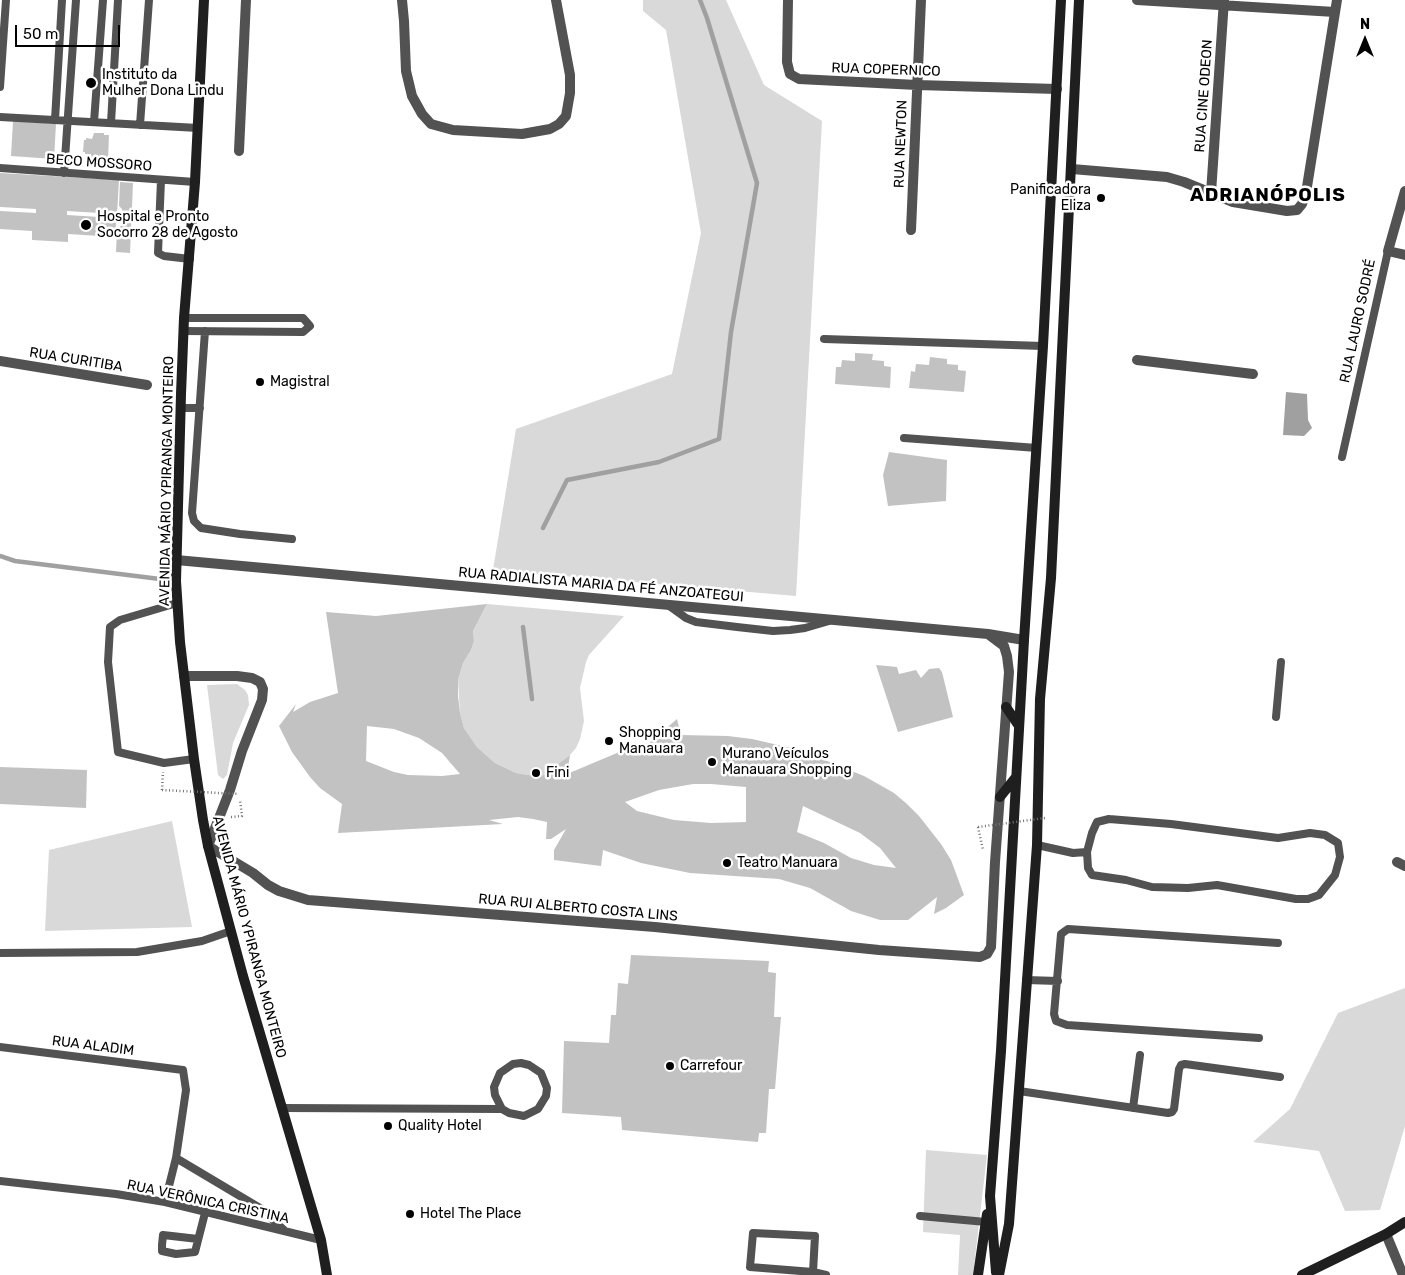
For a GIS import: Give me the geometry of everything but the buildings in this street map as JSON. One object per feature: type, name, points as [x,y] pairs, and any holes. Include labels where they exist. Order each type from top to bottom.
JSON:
[{"type":"main road","name":"AVENIDA MÁRIO YPIRANGA MONTEIRO","points":[[204,0],[195,182],[184,318],[176,560],[177,603],[184,676],[194,759],[208,846],[321,1240],[327,1275]]},
{"type":"main road","points":[[978,1275],[990,1196],[1001,1051],[1043,346],[1061,0]]},
{"type":"main road","points":[[998,1275],[1009,1224],[1037,845],[1040,699],[1051,578],[1080,0]]},
{"type":"main road","points":[[1006,707],[1019,726]]},
{"type":"main road","points":[[1000,797],[1016,777]]},
{"type":"main road","points":[[990,1196],[998,1275]]},
{"type":"main road","points":[[1302,1275],[1386,1234],[1405,1222]]},
{"type":"street","points":[[239,151],[246,0]]},
{"type":"street","points":[[402,0],[408,79],[412,96],[422,114],[431,124],[453,130],[522,134],[550,129],[559,124],[566,116],[570,93],[570,75],[556,0]]},
{"type":"street","name":"RUA COPERNICO","points":[[788,0],[787,62],[788,69],[794,77],[805,80],[1057,89]]},
{"type":"street","name":"RUA NEWTON","points":[[911,230],[921,0]]},
{"type":"street","points":[[1137,0],[1224,2],[1335,12]]},
{"type":"street","points":[[1072,170],[1167,177],[1233,202],[1287,211],[1296,210],[1302,204],[1306,193],[1337,0]]},
{"type":"street","name":"RUA CINE ODEON","points":[[1211,193],[1224,2]]},
{"type":"street","name":"RUA LAURO SODRÉ","points":[[1388,251],[1405,191]]},
{"type":"street","points":[[1388,251],[1405,255]]},
{"type":"street","points":[[1137,360],[1253,374]]},
{"type":"street","name":"RUA CURITIBA","points":[[0,361],[147,385]]},
{"type":"street","name":"RUA RADIALISTA MARIA DA FÉ ANZOATEGUI","points":[[176,560],[988,634],[1024,640]]},
{"type":"street","points":[[988,634],[1004,646],[1009,672],[1000,797]]},
{"type":"street","points":[[184,676],[237,676],[252,678],[260,682],[263,689],[262,700],[208,846]]},
{"type":"street","name":"RUA RUI ALBERTO COSTA LINS","points":[[208,846],[253,872],[268,885],[308,900],[645,926],[960,956],[985,956],[990,950],[1000,797]]},
{"type":"street","points":[[1386,1234],[1403,1275]]},
{"type":"lane","points":[[0,87],[6,0]]},
{"type":"lane","points":[[55,120],[62,0]]},
{"type":"lane","points":[[64,172],[76,0]]},
{"type":"lane","points":[[94,122],[103,0]]},
{"type":"lane","points":[[111,123],[118,0]]},
{"type":"lane","points":[[140,125],[149,0]]},
{"type":"lane","points":[[0,117],[198,128]]},
{"type":"lane","name":"BECO MOSSORO","points":[[0,168],[195,182]]},
{"type":"lane","points":[[161,180],[158,253],[164,256],[190,258]]},
{"type":"lane","name":"RUA LAURO SODRÉ","points":[[1342,457],[1388,251]]},
{"type":"lane","points":[[184,318],[302,318],[310,326],[302,332],[184,331]]},
{"type":"lane","points":[[206,331],[192,514],[194,521],[201,528],[240,534],[292,538]]},
{"type":"lane","points":[[824,340],[1043,346]]},
{"type":"lane","points":[[181,408],[200,408]]},
{"type":"lane","points":[[904,438],[1037,448]]},
{"type":"lane","points":[[177,603],[120,620],[110,627],[108,662],[118,752],[164,764],[194,759]]},
{"type":"lane","points":[[668,605],[686,618],[696,622],[773,631],[805,628],[833,620]]},
{"type":"lane","points":[[1276,717],[1281,662]]},
{"type":"lane","points":[[1109,819],[1171,824],[1278,838],[1310,832],[1325,835],[1338,844],[1340,857],[1335,875],[1320,895],[1308,899],[1217,885],[1188,888],[1152,887],[1126,880],[1102,878],[1092,875],[1088,868],[1087,852],[1097,822],[1109,819]]},
{"type":"lane","points":[[1037,845],[1073,853],[1087,852]]},
{"type":"lane","points":[[1259,1038],[1067,1025],[1056,1021],[1054,1014],[1061,934],[1068,929],[1278,944]]},
{"type":"lane","points":[[0,953],[136,952],[202,941],[231,931]]},
{"type":"lane","points":[[1026,980],[1058,981]]},
{"type":"lane","name":"RUA ALADIM","points":[[0,1047],[183,1070],[186,1090],[176,1158]]},
{"type":"lane","points":[[1133,1108],[1140,1055]]},
{"type":"lane","points":[[283,1108],[502,1109],[524,1116],[538,1109],[546,1096],[547,1088],[536,1068],[529,1065],[513,1064],[500,1073],[494,1087],[495,1095],[502,1109]]},
{"type":"lane","points":[[1019,1091],[1172,1112],[1181,1065],[1280,1077]]},
{"type":"lane","points":[[165,1202],[176,1158],[260,1208],[284,1231]]},
{"type":"lane","name":"RUA VERÔNICA CRISTINA","points":[[0,1182],[116,1194],[165,1202],[321,1240]]},
{"type":"lane","points":[[198,1239],[163,1235],[162,1251],[176,1254],[195,1252],[206,1213]]},
{"type":"lane","points":[[920,1216],[986,1222]]},
{"type":"lane","points":[[813,1272],[815,1236],[753,1233],[750,1267],[813,1272],[826,1275]]},
{"type":"path","points":[[162,790],[239,794]]},
{"type":"path","points":[[978,827],[1045,818]]},
{"type":"shaded area","points":[[643,0],[726,0],[764,85],[822,121],[796,596],[493,570],[516,429],[672,374],[701,233],[666,30],[643,11]]},
{"type":"shaded area","points":[[1286,392],[1307,394],[1308,420],[1312,428],[1304,436],[1283,435]]},
{"type":"shaded area","points":[[487,604],[624,616],[589,655],[586,662],[580,688],[584,721],[576,748],[570,755],[541,777],[516,773],[495,763],[477,747],[464,728],[460,713],[458,680],[463,663],[474,641],[473,631]]},
{"type":"shaded area","points":[[237,684],[248,695],[249,705],[233,743],[227,775],[223,779],[218,775],[207,685]]},
{"type":"shaded area","points":[[172,821],[192,927],[45,931],[49,850]]},
{"type":"shaded area","points":[[1405,988],[1405,1126],[1380,1210],[1345,1211],[1319,1151],[1253,1142],[1290,1109],[1338,1013]]},
{"type":"shaded area","points":[[926,1150],[987,1155],[973,1275],[958,1275],[960,1235],[923,1232]]},
{"type":"waterway","points":[[543,528],[567,480],[659,462],[719,439],[731,332],[757,183],[700,0]]},
{"type":"waterway","points":[[0,556],[15,561],[176,581]]},
{"type":"waterway","points":[[523,627],[532,699]]},
{"type":"place","name":"Instituto da Mulher Dona Lindu","points":[[91,83]]},
{"type":"place","name":"Panificadora Eliza","points":[[1101,198]]},
{"type":"place","name":"Hospital e Pronto Socorro 28 de Agosto","points":[[86,225]]},
{"type":"place","name":"Magistral","points":[[260,382]]},
{"type":"place","name":"Shopping Manauara","points":[[609,741]]},
{"type":"place","name":"Murano Veículos Manauara Shopping","points":[[712,762]]},
{"type":"place","name":"Fini","points":[[536,773]]},
{"type":"place","name":"Teatro Manuara","points":[[727,863]]},
{"type":"place","name":"Carrefour","points":[[670,1066]]},
{"type":"place","name":"Quality Hotel","points":[[388,1126]]},
{"type":"place","name":"Hotel The Place","points":[[410,1214]]},
{"type":"district","name":"ADRIANÓPOLIS","points":[[1268,196]]}]
